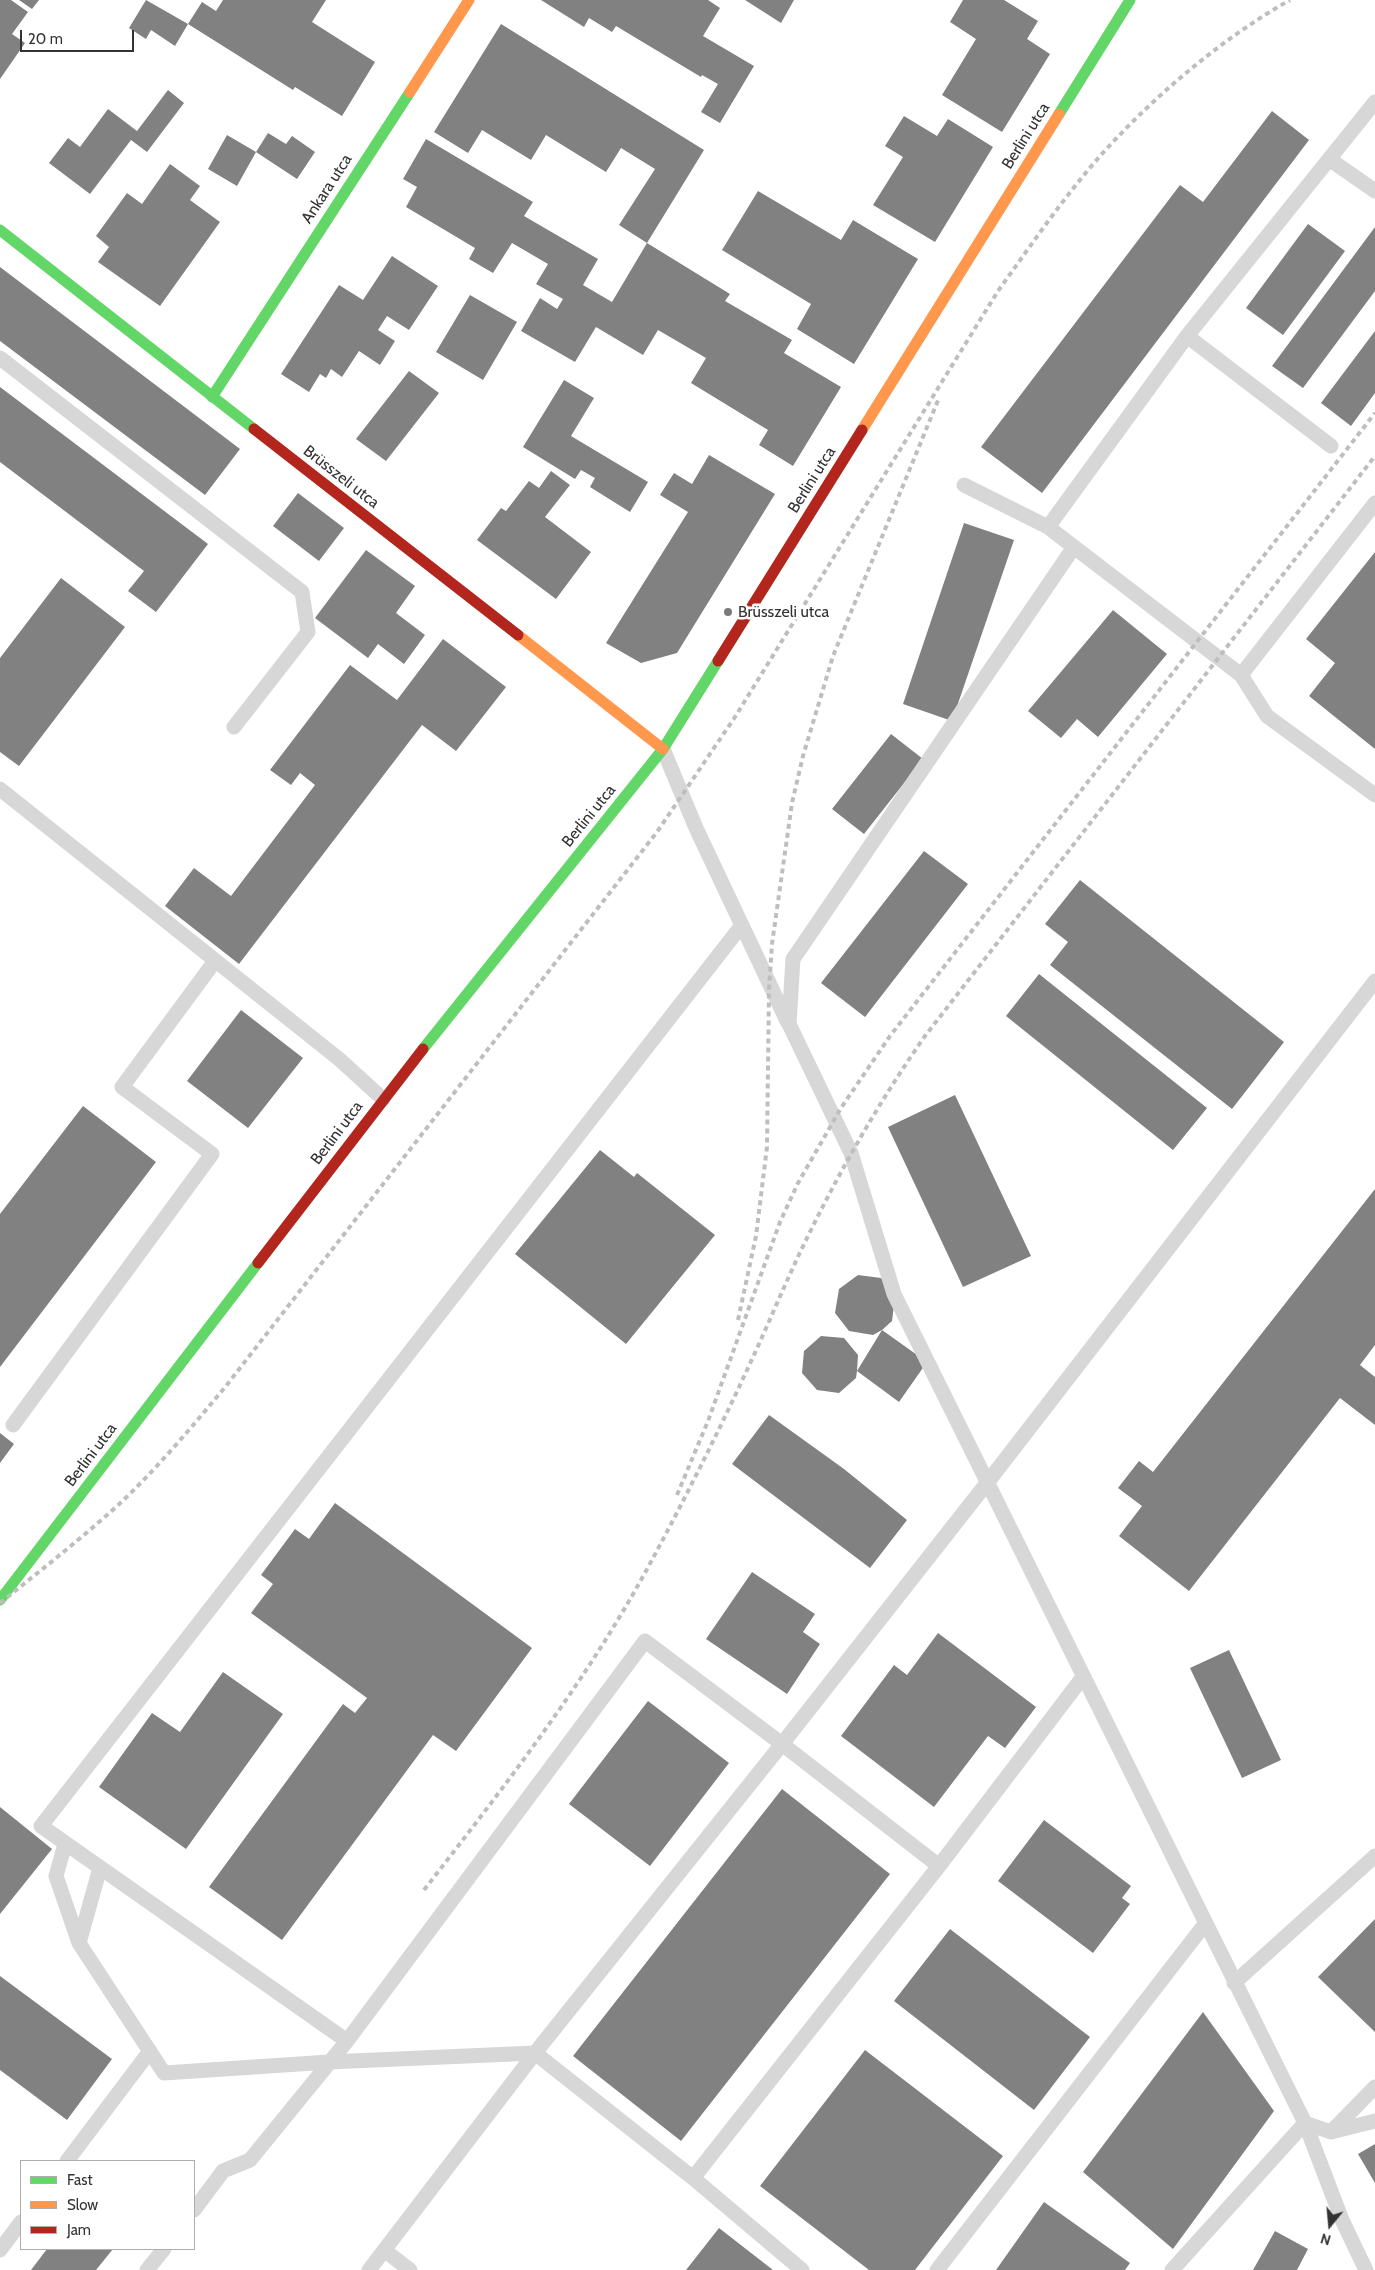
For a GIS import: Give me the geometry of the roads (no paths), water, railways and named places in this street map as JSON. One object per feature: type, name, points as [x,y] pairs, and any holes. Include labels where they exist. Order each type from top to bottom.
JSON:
[{"type":"street","name":"Ankara utca","points":[[212,397],[469,0]]},
{"type":"street","name":"Berlini utca","points":[[0,1600],[383,1100],[663,749],[1130,0]]},
{"type":"street","name":"Brüsszeli utca","points":[[0,230],[663,749]]},
{"type":"lane","points":[[1048,527],[1188,336],[1375,102]]},
{"type":"lane","points":[[1329,159],[1375,191]]},
{"type":"lane","points":[[1188,336],[1331,446]]},
{"type":"lane","points":[[0,358],[302,592],[308,632],[234,728]]},
{"type":"lane","points":[[964,485],[1048,527],[1241,675],[1267,716],[1375,795]]},
{"type":"lane","points":[[1241,675],[1375,503]]},
{"type":"lane","points":[[789,1024],[793,959],[1074,547]]},
{"type":"lane","points":[[663,749],[696,828],[851,1153],[894,1294],[1305,2123],[1342,2220],[1366,2270]]},
{"type":"lane","points":[[0,789],[350,1069],[383,1100]]},
{"type":"lane","points":[[347,2041],[64,1844],[41,1826],[742,925]]},
{"type":"lane","points":[[13,1425],[212,1154],[122,1087],[215,961]]},
{"type":"lane","points":[[369,2270],[535,2053],[782,1744],[987,1483],[1375,981]]},
{"type":"lane","points":[[195,2209],[223,2172],[250,2160],[347,2041],[645,1641],[939,1866]]},
{"type":"lane","points":[[693,2178],[939,1866],[1083,1677]]},
{"type":"lane","points":[[64,1844],[56,1876],[79,1943],[164,2073],[328,2062],[535,2053],[693,2178],[802,2270]]},
{"type":"lane","points":[[1234,1983],[1375,1856]]},
{"type":"lane","points":[[79,1943],[100,1868]]},
{"type":"lane","points":[[937,2270],[1205,1924]]},
{"type":"lane","points":[[68,2160],[150,2051]]},
{"type":"lane","points":[[1331,2132],[1375,2087]]},
{"type":"lane","points":[[1305,2123],[1331,2132],[1375,2121]]},
{"type":"lane","points":[[1172,2270],[1305,2123]]},
{"type":"lane","points":[[0,2250],[20,2223]]},
{"type":"lane","points":[[147,2270],[163,2250]]},
{"type":"lane","points":[[384,2250],[410,2270]]},
{"type":"railway","points":[[0,1603],[115,1508],[200,1418],[657,832],[735,717],[998,291],[1044,226],[1081,179],[1137,117],[1185,74],[1237,34],[1290,0]]},
{"type":"railway","points":[[738,1320],[756,1236],[767,1147],[769,990],[772,944],[792,803],[803,756],[833,656],[939,398]]},
{"type":"railway","points":[[677,1495],[708,1421],[780,1222],[798,1183],[841,1108],[890,1036],[1375,413]]},
{"type":"railway","points":[[424,1890],[541,1735],[622,1614],[715,1438],[794,1264],[822,1208],[863,1133],[893,1084],[925,1036],[1375,456]]},
{"type":"place","name":"Brüsszeli utca","points":[[728,612]]}]
